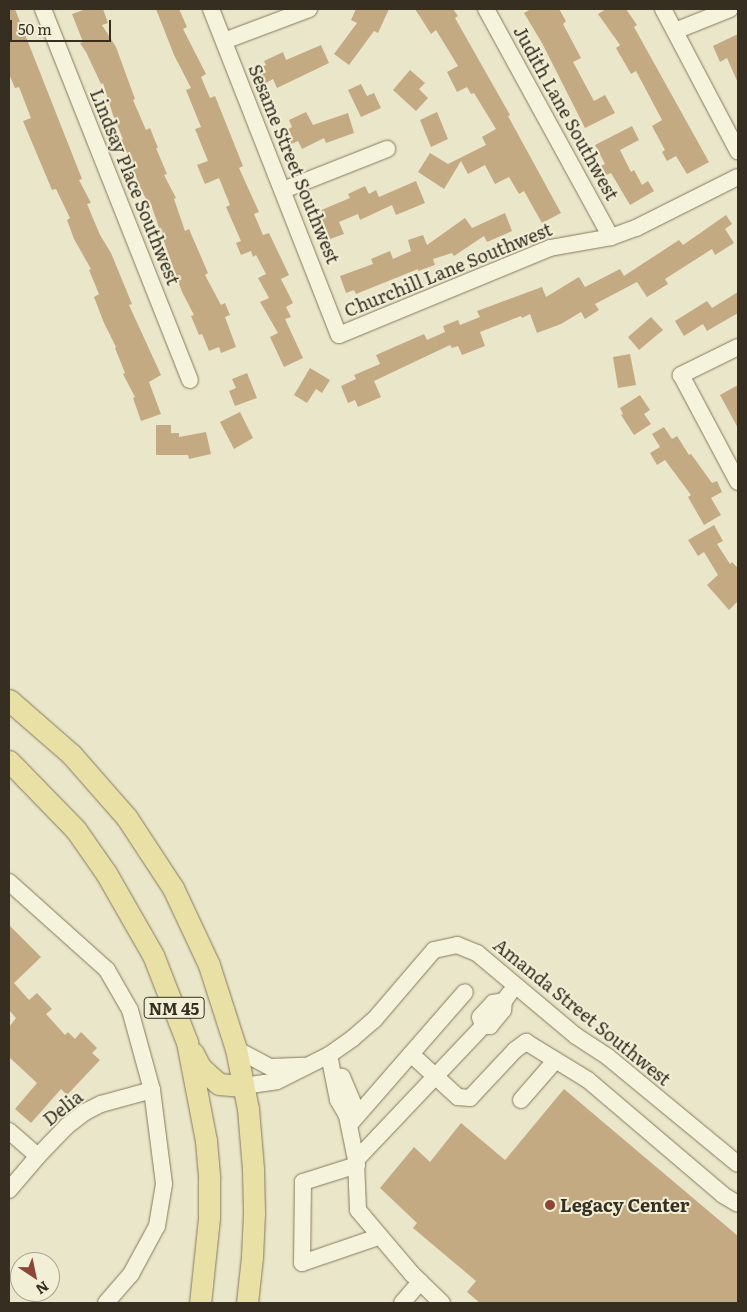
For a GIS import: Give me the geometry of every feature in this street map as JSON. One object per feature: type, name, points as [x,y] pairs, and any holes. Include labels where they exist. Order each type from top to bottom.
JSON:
[{"type":"main road","name":"NM 45","points":[[9,700],[71,754],[127,818],[173,888],[196,933],[223,1006],[236,1049],[243,1086],[253,1169],[254,1214],[247,1303]]},
{"type":"main road","name":"NM 45","points":[[9,760],[76,830],[106,873],[153,955],[187,1042],[206,1141],[209,1179],[209,1218],[200,1303]]},
{"type":"main road","points":[[187,1042],[200,1067],[208,1076],[219,1084],[243,1086]]},
{"type":"street","name":"Lindsay Place Southwest","points":[[43,9],[190,380]]},
{"type":"street","name":"Sesame Street Southwest","points":[[211,9],[338,335]]},
{"type":"street","points":[[224,41],[308,9]]},
{"type":"street","name":"Judith Lane Southwest","points":[[486,9],[611,236]]},
{"type":"street","points":[[663,9],[738,151]]},
{"type":"street","points":[[675,31],[730,9]]},
{"type":"street","points":[[283,190],[387,149]]},
{"type":"street","name":"Churchill Lane Southwest","points":[[338,335],[550,248],[611,236],[636,228],[738,177]]},
{"type":"street","points":[[738,347],[682,375],[738,482]]},
{"type":"street","points":[[9,882],[107,970],[130,1010],[152,1090],[164,1184],[157,1226],[131,1274],[106,1303]]},
{"type":"street","name":"Amanda Street Southwest","points":[[243,1086],[277,1081],[329,1055],[374,1020],[434,950],[457,945],[477,953],[576,1036],[608,1057],[738,1164]]},
{"type":"street","points":[[378,1237],[302,1263],[303,1182],[356,1163],[483,1026],[480,1017],[494,1003],[504,1001],[516,987]]},
{"type":"street","points":[[349,1114],[411,1054],[466,992]]},
{"type":"street","points":[[411,1054],[458,1097],[470,1098],[515,1050],[526,1042],[554,1062],[588,1080],[723,1195],[738,1204]]},
{"type":"street","name":"Amanda Street Southwest","points":[[236,1049],[270,1067],[307,1066]]},
{"type":"street","points":[[329,1055],[338,1100],[349,1114],[356,1163],[358,1210],[378,1237],[442,1303]]},
{"type":"street","points":[[521,1100],[554,1062]]},
{"type":"street","name":"Delia","points":[[9,1190],[67,1126],[85,1112],[101,1104],[152,1090]]},
{"type":"street","points":[[9,1131],[38,1156]]},
{"type":"street","points":[[402,1303],[420,1282]]},
{"type":"building","points":[[9,9],[15,9],[82,179],[79,180],[91,203],[87,204],[100,235],[111,253],[132,304],[129,305],[161,375],[149,382],[161,414],[141,421],[133,398],[135,397],[123,374],[125,373],[116,347],[94,297],[99,294],[89,270],[91,269],[74,239],[67,220],[70,218],[56,189],[52,190],[23,121],[31,118],[19,87],[15,88],[9,74]]},
{"type":"building","points":[[86,9],[103,9],[108,23],[102,25],[116,47],[135,99],[133,100],[146,130],[150,128],[167,174],[164,175],[176,198],[174,199],[185,231],[189,229],[208,273],[205,275],[221,305],[225,303],[230,315],[225,317],[236,347],[221,353],[219,347],[209,351],[202,334],[199,335],[191,316],[194,315],[182,292],[150,202],[148,203],[142,191],[121,140],[123,139],[103,83],[101,84],[80,43],[83,42],[72,14]]},
{"type":"building","points":[[156,9],[179,9],[187,27],[183,29],[206,74],[201,77],[210,98],[215,96],[243,166],[239,168],[259,212],[254,214],[263,235],[269,233],[289,275],[281,279],[293,303],[286,307],[291,317],[285,319],[303,358],[284,367],[270,337],[278,333],[260,302],[269,298],[258,278],[266,274],[256,255],[253,257],[251,251],[241,255],[236,243],[241,241],[226,207],[230,205],[219,178],[205,184],[197,165],[208,161],[195,129],[201,127],[186,90],[191,88],[174,55]]},
{"type":"building","points":[[356,9],[389,9],[378,33],[374,31],[349,65],[334,54],[357,23],[351,20]]},
{"type":"building","points":[[415,9],[453,9],[458,16],[455,18],[510,115],[508,116],[561,213],[542,223],[524,191],[519,194],[509,177],[495,184],[485,165],[468,174],[461,161],[444,189],[418,172],[430,153],[448,164],[486,145],[482,137],[496,129],[474,93],[471,94],[467,87],[457,92],[447,72],[458,66],[436,30],[431,34]]},
{"type":"building","points":[[531,9],[559,9],[566,21],[563,24],[581,58],[573,62],[594,101],[605,95],[615,113],[585,128],[542,43],[524,13]]},
{"type":"building","points":[[606,9],[626,9],[637,25],[634,27],[709,162],[687,174],[676,156],[667,161],[662,152],[665,150],[652,126],[662,120],[636,71],[631,74],[616,48],[620,45],[598,14]]},
{"type":"building","points":[[738,34],[738,83],[727,58],[720,62],[713,46]]},
{"type":"building","points":[[321,45],[329,63],[277,88],[273,79],[264,84],[258,69],[266,65],[264,61],[283,52],[286,60]]},
{"type":"building","points":[[410,70],[425,83],[419,89],[428,98],[416,111],[393,90]]},
{"type":"building","points":[[361,84],[367,96],[374,93],[381,108],[361,117],[348,90]]},
{"type":"building","points":[[306,112],[313,125],[348,113],[354,133],[326,143],[324,138],[302,149],[298,141],[289,145],[283,132],[292,127],[289,120]]},
{"type":"building","points":[[437,112],[448,139],[431,147],[420,120]]},
{"type":"building","points":[[632,126],[639,140],[620,150],[631,172],[634,170],[642,185],[648,181],[654,191],[630,205],[611,173],[597,179],[592,170],[605,164],[595,145]]},
{"type":"building","points":[[416,181],[425,203],[396,215],[392,205],[360,220],[358,214],[339,222],[344,234],[330,239],[319,211],[350,198],[348,194],[365,186],[369,194],[376,190],[379,197]]},
{"type":"building","points":[[505,213],[512,231],[487,242],[484,236],[454,256],[452,253],[433,259],[435,265],[418,271],[418,269],[356,294],[354,290],[346,293],[340,276],[373,264],[371,259],[390,251],[393,259],[411,251],[408,240],[423,235],[427,245],[465,218],[472,228]]},
{"type":"building","points":[[726,215],[732,224],[725,229],[734,243],[715,255],[712,249],[665,279],[668,284],[647,297],[637,282],[595,304],[599,310],[585,319],[581,312],[561,324],[537,333],[530,314],[522,318],[521,316],[480,332],[485,346],[462,355],[458,346],[452,348],[450,345],[374,381],[381,397],[358,407],[355,400],[348,403],[341,386],[356,379],[354,375],[380,364],[376,355],[424,334],[427,340],[445,332],[443,326],[458,320],[460,325],[480,317],[477,311],[542,287],[546,297],[579,277],[585,287],[620,269],[624,276],[679,240],[683,245]]},
{"type":"building","points":[[738,292],[738,313],[707,331],[703,324],[684,336],[675,321],[707,301],[712,308]]},
{"type":"building","points":[[651,317],[663,330],[639,350],[628,337]]},
{"type":"building","points":[[630,354],[636,385],[618,388],[613,357]]},
{"type":"building","points":[[310,368],[330,380],[322,393],[316,389],[307,403],[294,395]]},
{"type":"building","points":[[247,373],[257,398],[235,406],[229,391],[236,388],[232,379]]},
{"type":"building","points":[[738,385],[738,428],[720,395]]},
{"type":"building","points":[[640,395],[650,410],[644,414],[651,424],[634,435],[621,415],[623,414],[620,408]]},
{"type":"building","points":[[240,412],[253,438],[234,449],[220,422]]},
{"type":"building","points":[[156,425],[171,425],[171,433],[179,433],[179,437],[206,432],[211,454],[189,459],[188,455],[156,455]]},
{"type":"building","points":[[664,427],[672,439],[677,436],[689,455],[691,454],[712,483],[717,481],[722,492],[711,498],[721,515],[704,525],[688,497],[691,495],[665,460],[657,465],[650,453],[660,447],[652,434]]},
{"type":"building","points":[[714,525],[723,541],[717,544],[730,564],[732,562],[738,568],[738,601],[729,610],[707,585],[718,575],[704,552],[698,556],[688,540]]},
{"type":"building","points":[[9,925],[41,957],[14,983],[29,1000],[37,993],[52,1009],[46,1014],[65,1035],[68,1032],[75,1039],[81,1032],[97,1048],[92,1053],[100,1060],[67,1095],[61,1089],[31,1123],[15,1109],[37,1083],[9,1057],[9,1027],[16,1018],[9,1010]]},
{"type":"building","name":"Legacy Center","points":[[564,1089],[738,1236],[738,1303],[480,1303],[467,1292],[476,1281],[413,1228],[417,1223],[380,1188],[414,1147],[430,1162],[461,1123],[505,1160]]},
{"type":"place","name":"Legacy Center","points":[[550,1205]]}]
